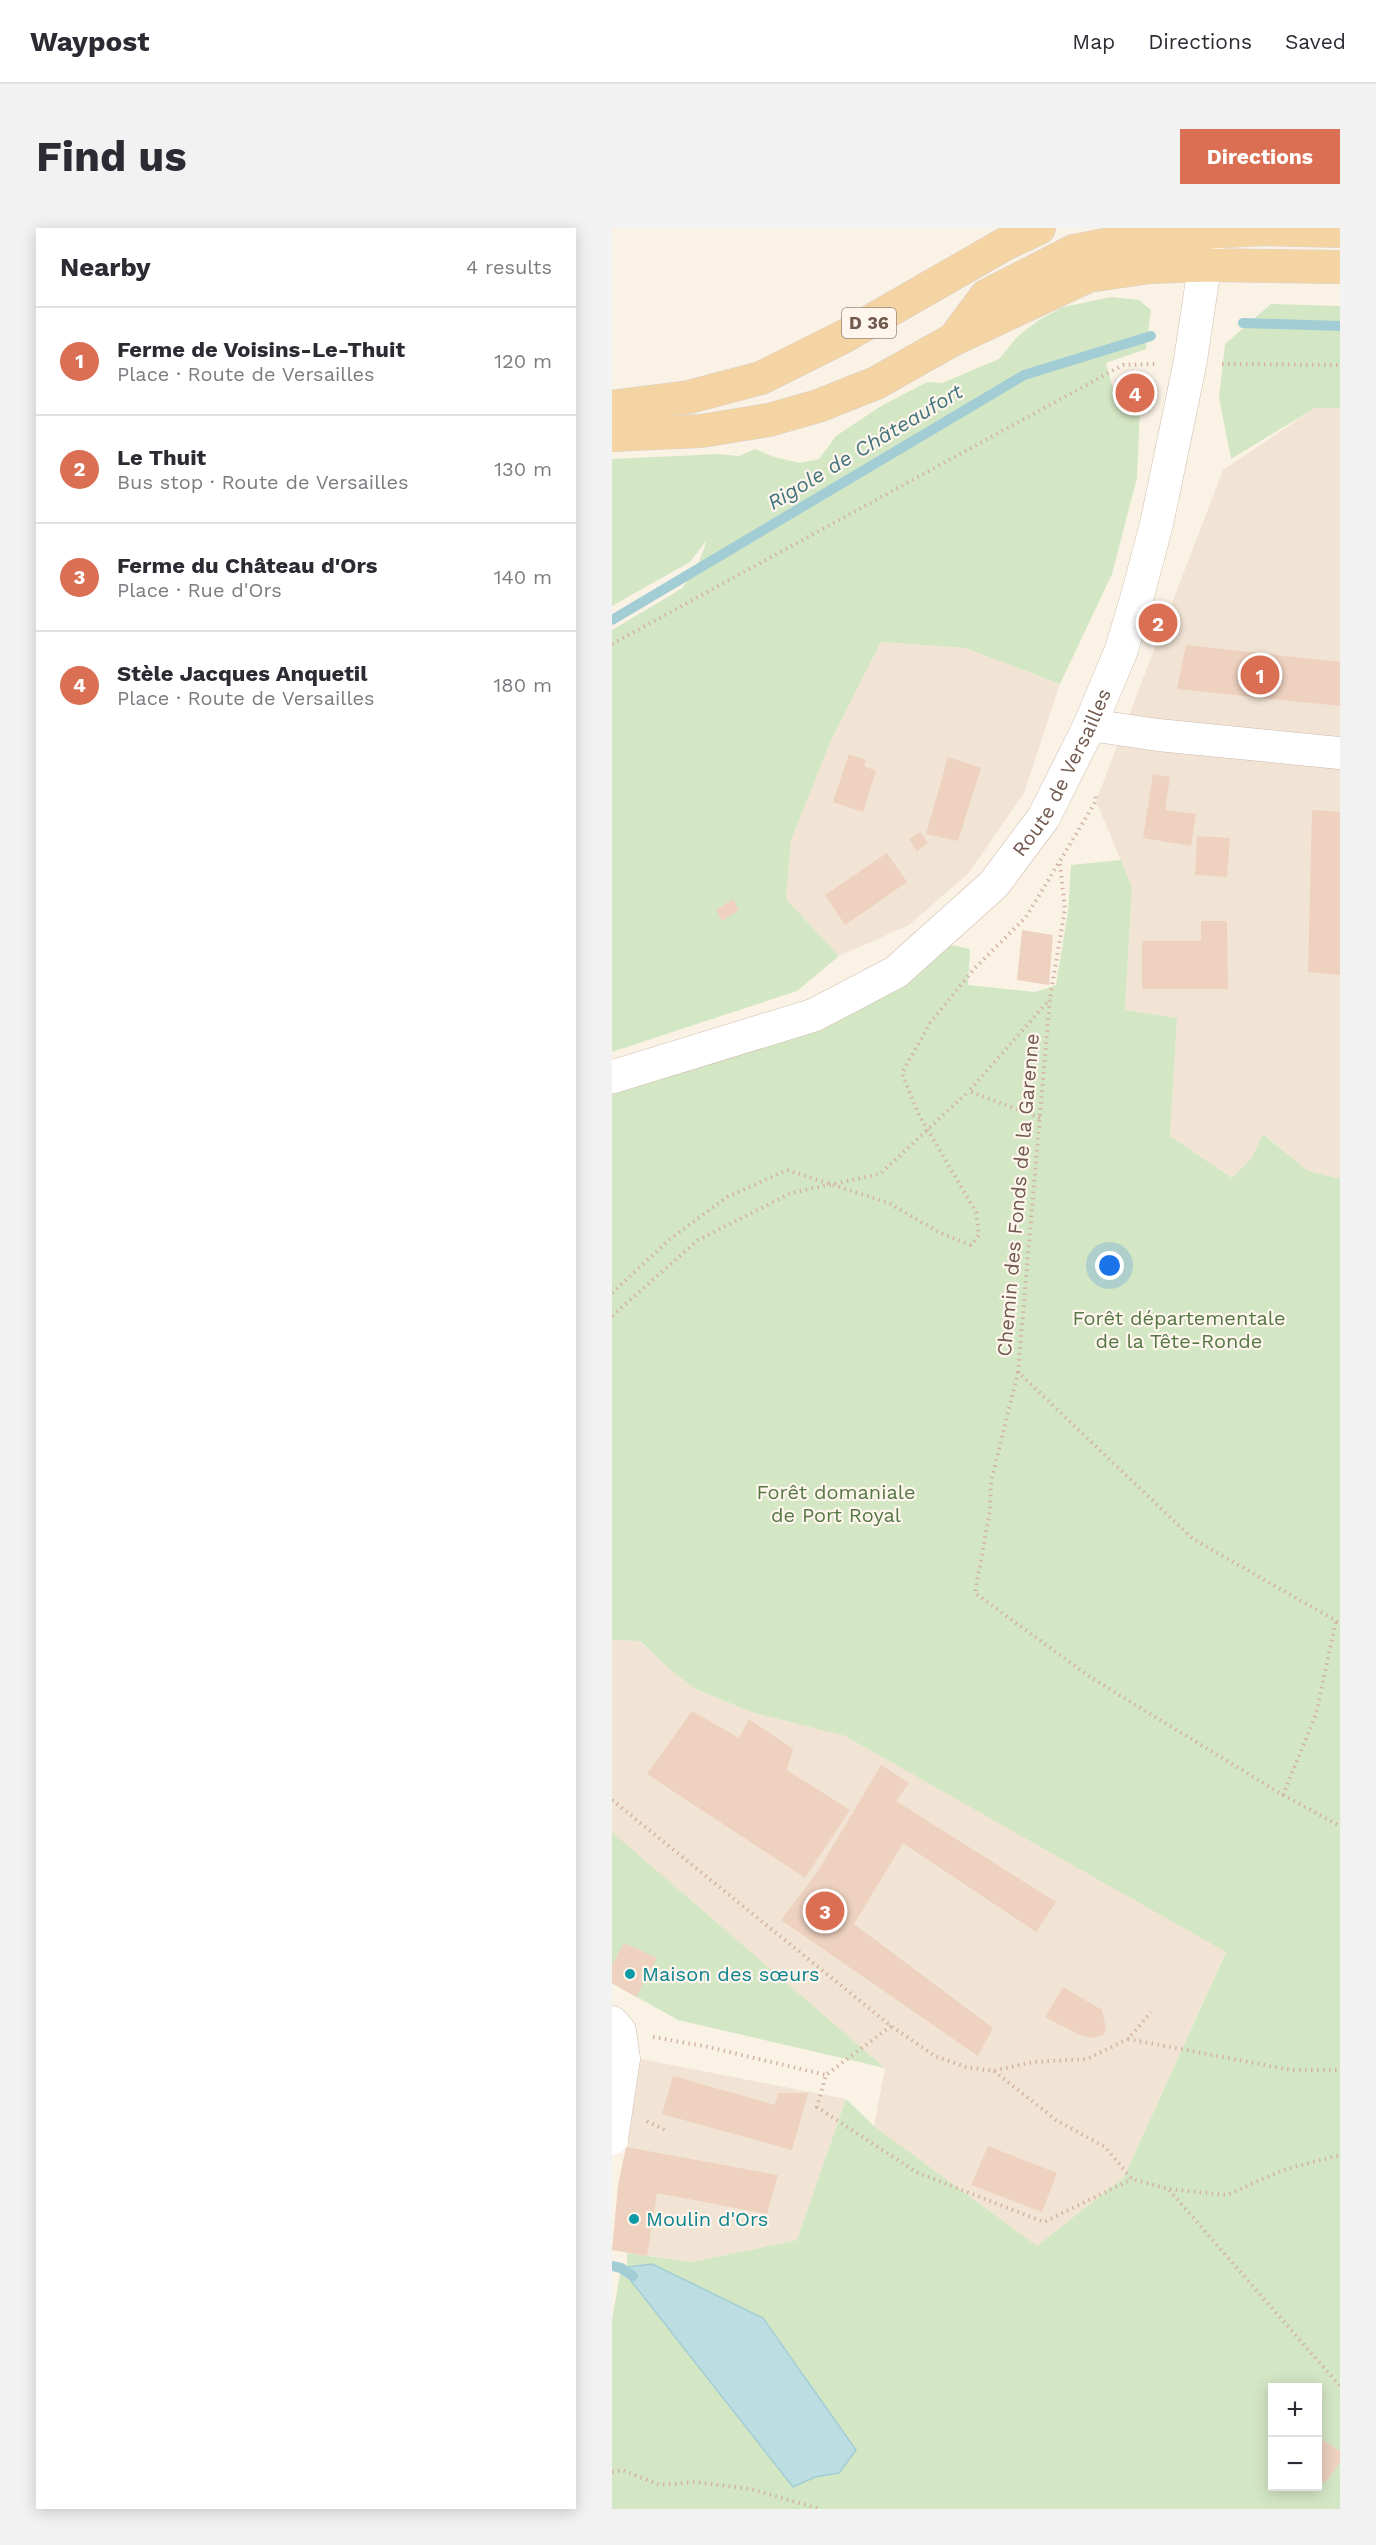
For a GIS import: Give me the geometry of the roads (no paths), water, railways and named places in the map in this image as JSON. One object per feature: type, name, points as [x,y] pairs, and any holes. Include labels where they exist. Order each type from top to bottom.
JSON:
[{"type":"main road","name":"D 36","points":[[612,407],[689,398],[761,378],[843,337],[1005,244],[1039,228]]},
{"type":"main road","points":[[954,339],[986,296],[1074,251],[1131,240],[1210,230],[1340,231]]},
{"type":"main road","name":"Route de Versailles","points":[[612,1077],[814,1015],[896,972],[994,884],[1044,816],[1090,725],[1121,651],[1138,594],[1157,522],[1190,363],[1210,230]]},
{"type":"main road","points":[[612,435],[701,431],[769,420],[818,406],[876,383],[954,339],[1088,276],[1150,267],[1205,265],[1340,267]]},
{"type":"street","points":[[1090,725],[1158,735],[1340,753]]},
{"type":"street","points":[[612,2139],[619,2037]]},
{"type":"water","points":[[652,2264],[763,2318],[856,2450],[839,2473],[815,2477],[793,2487],[621,2268]]},
{"type":"waterway","name":"Rigole de Châteaufort","points":[[1243,323],[1340,326]]},
{"type":"waterway","name":"Rigole de Châteaufort","points":[[612,620],[1024,375],[1151,336]]},
{"type":"waterway","points":[[612,2266],[621,2268],[633,2276]]},
{"type":"place","name":"Stèle Jacques Anquetil","points":[[1135,393]]},
{"type":"place","name":"Le Thuit","points":[[1158,623]]},
{"type":"place","name":"Ferme de Voisins-Le-Thuit","points":[[1260,675]]},
{"type":"place","name":"Ferme du Château d'Ors","points":[[825,1911]]},
{"type":"place","name":"Maison des sœurs","points":[[630,1974]]},
{"type":"place","name":"Moulin d'Ors","points":[[634,2219]]},
{"type":"park label","name":"Forêt départementale de la Tête-Ronde","points":[[1179,1330]]},
{"type":"park label","name":"Forêt domaniale de Port Royal","points":[[836,1504]]}]
